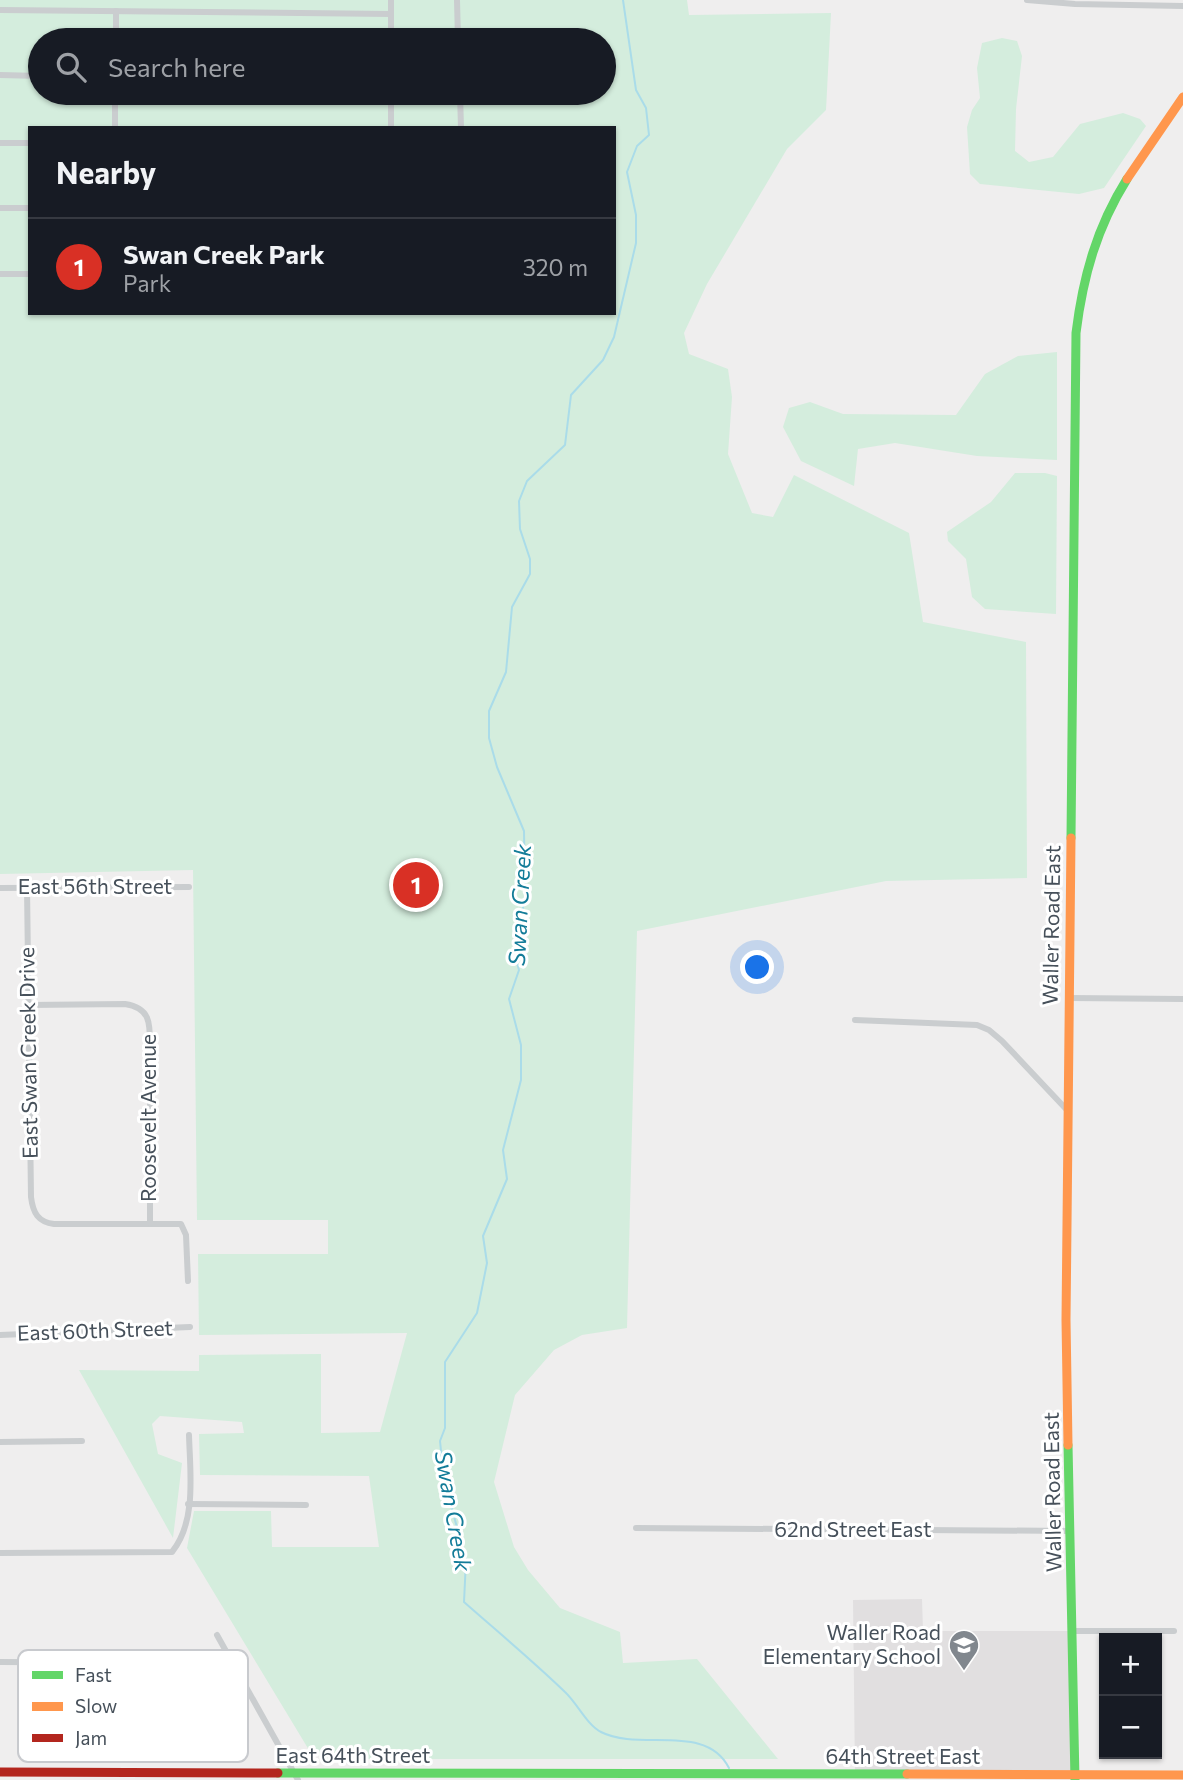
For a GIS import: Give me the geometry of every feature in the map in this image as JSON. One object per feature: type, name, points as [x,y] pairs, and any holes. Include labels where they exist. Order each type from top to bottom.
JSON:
[{"type":"street","points":[[391,0],[391,28]]},
{"type":"street","points":[[457,0],[458,28]]},
{"type":"street","points":[[1027,0],[1075,4],[1183,6]]},
{"type":"street","points":[[0,10],[391,14]]},
{"type":"street","points":[[116,11],[116,28]]},
{"type":"street","points":[[0,75],[28,76]]},
{"type":"street","name":"Waller Road East","points":[[1075,1777],[1066,1320],[1074,400],[1077,322],[1090,255],[1103,223],[1128,177],[1183,97]]},
{"type":"street","points":[[115,105],[115,126]]},
{"type":"street","points":[[391,105],[391,126]]},
{"type":"street","points":[[460,105],[461,126]]},
{"type":"street","points":[[0,144],[28,144]]},
{"type":"street","points":[[0,208],[28,208]]},
{"type":"street","points":[[0,274],[28,274]]},
{"type":"street","name":"East Swan Creek Drive","points":[[27,887],[31,1198],[37,1217],[54,1224],[150,1223]]},
{"type":"street","name":"East 56th Street","points":[[0,888],[189,887]]},
{"type":"street","points":[[1069,998],[1183,999]]},
{"type":"street","name":"Roosevelt Avenue","points":[[29,1005],[125,1004],[137,1006],[145,1013],[149,1025],[150,1046],[150,1223]]},
{"type":"street","points":[[855,1020],[977,1025],[989,1030],[1008,1046],[1067,1110]]},
{"type":"street","points":[[150,1223],[178,1223],[185,1228],[188,1281]]},
{"type":"street","name":"East 60th Street","points":[[0,1335],[190,1327]]},
{"type":"street","points":[[0,1553],[172,1552],[185,1528],[190,1435]]},
{"type":"street","points":[[0,1442],[82,1441]]},
{"type":"street","points":[[188,1504],[306,1505]]},
{"type":"street","name":"62nd Street East","points":[[636,1528],[1071,1531]]},
{"type":"street","points":[[1074,1631],[1174,1631]]},
{"type":"street","points":[[217,1635],[225,1650]]},
{"type":"street","points":[[0,1662],[18,1662]]},
{"type":"street","points":[[248,1691],[296,1777]]},
{"type":"street","name":"East 64th Street","points":[[0,1772],[61,1776],[296,1777],[623,1774]]},
{"type":"street","name":"64th Street East","points":[[623,1774],[1075,1777],[1183,1775]]},
{"type":"shaded area","name":"Waller Road Elementary School","points":[[922,1599],[923,1631],[1074,1631],[1075,1775],[855,1775],[853,1600]]},
{"type":"green space","points":[[0,0],[687,0],[689,15],[831,13],[826,110],[787,149],[707,284],[684,333],[689,354],[728,369],[732,397],[728,454],[752,513],[773,517],[794,475],[909,533],[923,622],[1026,642],[1027,878],[886,881],[637,931],[627,1328],[582,1335],[554,1350],[515,1395],[494,1482],[514,1547],[528,1570],[560,1608],[620,1632],[623,1663],[697,1659],[778,1759],[321,1759],[312,1755],[187,1548],[194,1511],[271,1511],[272,1547],[379,1547],[369,1476],[200,1475],[199,1434],[244,1433],[242,1422],[160,1416],[152,1424],[158,1454],[182,1463],[173,1538],[79,1370],[199,1371],[199,1355],[321,1354],[321,1433],[380,1432],[407,1333],[199,1335],[198,1254],[328,1254],[328,1220],[197,1220],[193,870],[0,874]]},
{"type":"green space","points":[[1002,38],[1017,41],[1022,56],[1015,151],[1029,162],[1053,157],[1080,124],[1123,113],[1140,119],[1146,126],[1104,188],[1079,194],[980,184],[970,174],[967,127],[972,110],[980,98],[977,68],[982,43]]},
{"type":"green space","points":[[1057,352],[1057,460],[977,456],[895,443],[858,449],[854,486],[801,461],[783,427],[789,408],[810,402],[843,414],[956,415],[985,374],[1018,356]]},
{"type":"green space","points":[[1015,473],[1045,473],[1057,476],[1056,614],[985,609],[972,597],[966,559],[948,541],[947,532],[991,502]]},
{"type":"waterway","name":"Swan Creek","points":[[623,0],[636,90],[646,108],[649,135],[637,146],[627,172],[636,215],[636,243],[614,337],[603,360],[571,395],[565,445],[527,481],[519,501],[520,529],[530,559],[530,574],[512,607],[506,672],[489,711],[489,738],[497,767],[524,831],[525,896],[515,956],[519,970],[509,999],[521,1045],[521,1080],[503,1150],[507,1179],[483,1236],[487,1263],[477,1313],[445,1362],[445,1428],[440,1441],[444,1480],[466,1560],[464,1602],[553,1680],[596,1729],[634,1740],[671,1740],[705,1746],[718,1754],[729,1768]]},
{"type":"traffic: fast","points":[[1071,838],[1076,333],[1093,253],[1107,215],[1127,179]]},
{"type":"traffic: fast","points":[[1068,1445],[1075,1780]]},
{"type":"traffic: fast","points":[[278,1773],[907,1774]]},
{"type":"traffic: slow","points":[[1127,179],[1183,97]]},
{"type":"traffic: slow","points":[[1068,1445],[1066,1320],[1071,838]]},
{"type":"traffic: slow","points":[[907,1774],[1183,1775]]},
{"type":"traffic: jam","points":[[0,1772],[278,1773]]},
{"type":"place","name":"Swan Creek Park","points":[[416,885]]},
{"type":"place","name":"Waller Road Elementary School","points":[[964,1672]]}]
